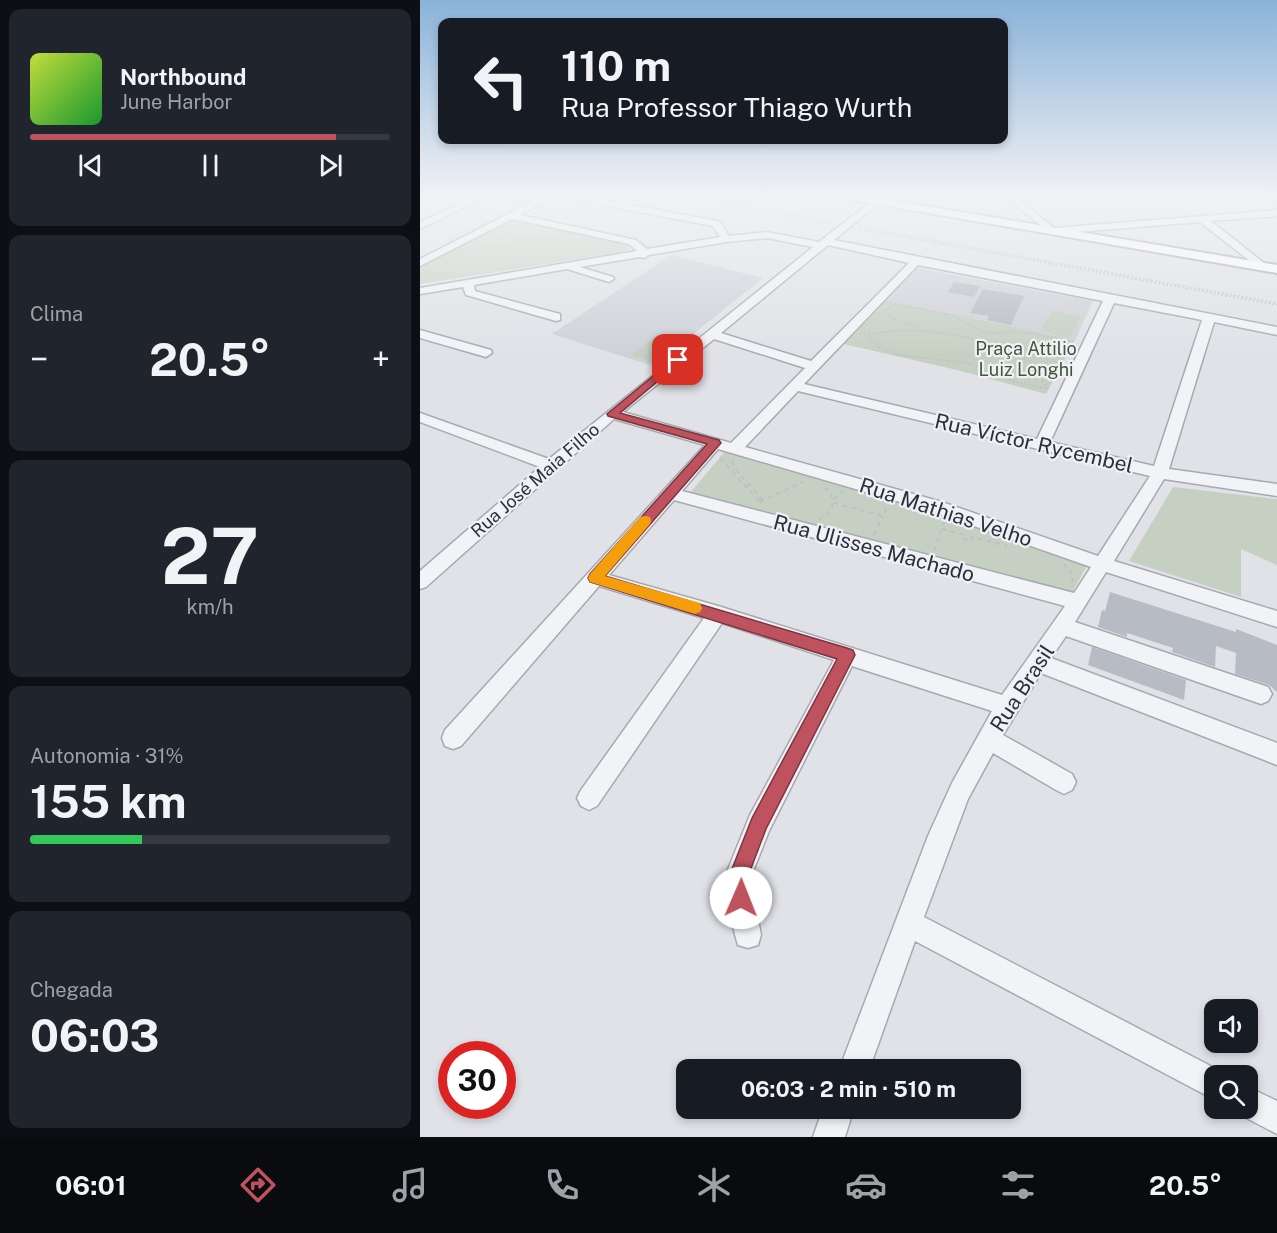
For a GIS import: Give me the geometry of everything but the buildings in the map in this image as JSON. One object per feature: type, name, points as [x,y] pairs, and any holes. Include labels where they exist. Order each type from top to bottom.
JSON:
[{"type":"main road","points":[[1164,250],[1270,268]]},
{"type":"street","points":[[420,263],[445,250]]},
{"type":"street","points":[[642,250],[644,255]]},
{"type":"street","points":[[420,291],[671,250]]},
{"type":"street","name":"Rua José Maia Filho","points":[[420,582],[427,566],[612,414],[818,250]]},
{"type":"street","points":[[858,250],[1277,331]]},
{"type":"street","points":[[1245,250],[1270,268]]},
{"type":"street","points":[[735,454],[794,386],[916,261]]},
{"type":"street","points":[[568,266],[609,279]]},
{"type":"street","points":[[468,282],[470,293],[556,316]]},
{"type":"street","points":[[1041,446],[1110,299]]},
{"type":"street","name":"Rua Brasil","points":[[858,1059],[956,801],[1008,706],[1062,626],[1073,595],[1102,564],[1160,472],[1209,318]]},
{"type":"street","points":[[420,334],[486,352]]},
{"type":"street","points":[[712,334],[813,366]]},
{"type":"street","name":"Rua Víctor Rycembel","points":[[794,386],[1041,446],[1160,472],[1277,490]]},
{"type":"street","name":"Rua Mathias Velho","points":[[612,414],[717,450],[936,506],[1102,564],[1277,619]]},
{"type":"street","points":[[420,417],[551,465]]},
{"type":"street","points":[[453,738],[669,493],[717,450]]},
{"type":"street","name":"Rua Ulisses Machado","points":[[669,493],[1073,595]]},
{"type":"street","points":[[595,578],[718,614],[1008,706]]},
{"type":"street","points":[[589,798],[718,614]]},
{"type":"street","points":[[1062,626],[1261,694]]},
{"type":"street","points":[[748,935],[737,879],[759,824],[847,655]]},
{"type":"street","points":[[1038,662],[1277,754]]},
{"type":"street","points":[[989,739],[1064,782]]},
{"type":"street","points":[[908,923],[1204,1079]]},
{"type":"street","points":[[1258,1108],[1277,1118]]},
{"type":"street","points":[[829,1137],[835,1119]]},
{"type":"path","points":[[980,250],[1277,304]]},
{"type":"path","points":[[868,335],[878,347],[900,355],[967,363],[1019,384],[1048,389],[1041,378],[1021,367],[1026,355],[1036,345],[1070,341],[1023,332],[989,333],[974,328],[956,316],[899,306],[892,305],[885,312],[892,318],[921,328],[1017,349],[1030,349]]},
{"type":"path","points":[[904,329],[907,324]]},
{"type":"path","points":[[848,331],[868,335],[921,328]]},
{"type":"path","points":[[1017,349],[1026,355]]},
{"type":"path","points":[[717,450],[766,509]]},
{"type":"path","points":[[735,454],[732,464],[763,500]]},
{"type":"path","points":[[760,502],[802,483],[804,480],[802,479]]},
{"type":"path","points":[[822,485],[835,498],[828,519]]},
{"type":"path","points":[[841,486],[851,489]]},
{"type":"path","points":[[873,538],[891,500]]},
{"type":"path","points":[[834,503],[883,516]]},
{"type":"path","points":[[876,515],[886,511]]},
{"type":"path","points":[[824,524],[814,522],[830,513]]},
{"type":"path","points":[[876,515],[880,524]]},
{"type":"path","points":[[933,554],[946,517]]},
{"type":"path","points":[[942,529],[964,535],[964,539],[968,541],[971,541],[973,537],[1016,548]]},
{"type":"path","points":[[1059,559],[1074,576],[1073,595]]},
{"type":"shaded area","points":[[671,255],[763,278],[653,366],[552,334]]},
{"type":"shaded area","points":[[917,268],[1093,301],[1075,340],[887,300]]},
{"type":"green space","points":[[450,250],[629,251],[420,284],[420,266]]},
{"type":"green space","name":"Praça Attilio Luiz Longhi","points":[[887,300],[1075,340],[1046,394],[961,371],[844,344]]},
{"type":"green space","points":[[1053,310],[1081,317],[1069,338],[1040,330]]},
{"type":"green space","points":[[657,335],[678,342],[652,362],[631,355]]},
{"type":"green space","points":[[727,449],[935,507],[1090,560],[1070,596],[689,494]]},
{"type":"green space","points":[[1173,487],[1277,499],[1277,565],[1241,549],[1241,597],[1129,561]]},
{"type":"slow traffic","points":[[645,521],[595,578],[695,608]]},
{"type":"route","points":[[678,360],[612,414],[715,443],[595,578],[847,655],[759,824],[737,879],[741,898]]}]
